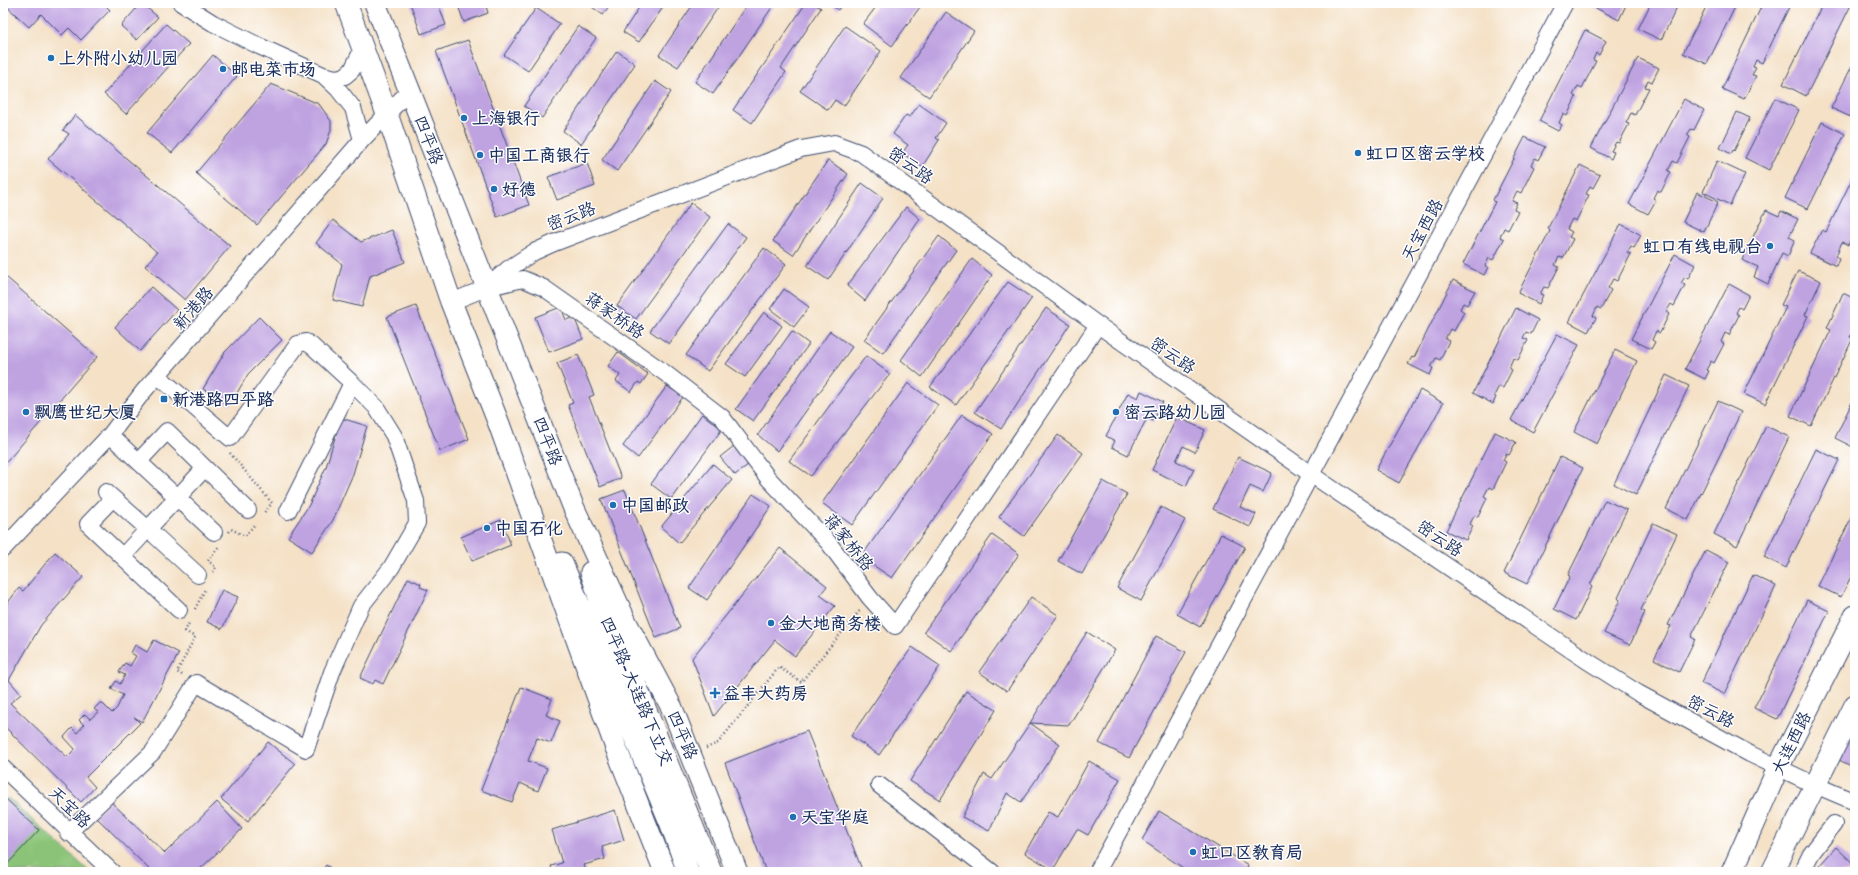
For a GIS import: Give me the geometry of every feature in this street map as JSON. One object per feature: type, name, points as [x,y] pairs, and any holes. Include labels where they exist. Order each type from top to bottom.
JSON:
[{"type":"main road","name":"四平路","points":[[346,3],[387,114],[451,302],[499,424],[616,748],[665,872]]},
{"type":"main road","name":"四平路","points":[[375,3],[573,506],[627,624],[672,708],[692,754],[737,872]]},
{"type":"main road","name":"四平路-大连路下立交","points":[[573,506],[591,573],[609,628],[635,683],[711,872]]},
{"type":"main road","name":"四平路-大连路下立交","points":[[538,532],[563,563],[567,572],[670,822],[688,872]]},
{"type":"main road","name":"大连西路","points":[[1732,872],[1778,768],[1855,616]]},
{"type":"main road","points":[[1772,872],[1855,705]]},
{"type":"street","points":[[181,3],[213,23],[323,75],[336,78],[345,76],[352,70],[362,48]]},
{"type":"street","name":"天宝西路","points":[[1097,872],[1565,3]]},
{"type":"street","points":[[323,75],[338,89],[353,108],[362,140]]},
{"type":"street","name":"新港路","points":[[3,549],[110,435],[143,392],[362,140],[410,90]]},
{"type":"street","name":"密云路","points":[[451,302],[486,288],[534,252],[554,243],[801,149],[834,143],[861,152],[1098,325],[1312,475],[1589,662],[1684,718],[1778,768],[1855,802]]},
{"type":"street","name":"蒋家桥路","points":[[486,288],[523,279],[544,288],[665,373],[722,417],[768,478],[828,542],[870,598],[895,626],[1098,325]]},
{"type":"street","points":[[68,832],[152,752],[196,683],[306,749],[332,672],[361,606],[391,568],[417,522],[416,501],[394,436],[376,407],[352,383],[306,342],[298,344],[230,438],[158,376]]},
{"type":"street","points":[[288,511],[352,383]]},
{"type":"street","points":[[139,462],[167,431],[248,510]]},
{"type":"street","points":[[110,435],[221,537]]},
{"type":"street","points":[[122,556],[205,468]]},
{"type":"street","points":[[189,612],[122,556],[88,524],[109,494],[205,579]]},
{"type":"street","name":"天宝路","points":[[3,768],[68,832],[112,872]]},
{"type":"street","points":[[879,785],[992,872]]},
{"type":"street","points":[[1802,872],[1811,854],[1834,824]]},
{"type":"path","points":[[196,683],[177,672],[195,637],[184,631],[189,612],[205,579],[216,567],[208,561],[221,537],[232,529],[245,536],[272,503],[223,446],[230,438]]},
{"type":"path","points":[[692,754],[718,743],[779,667],[801,682],[870,598]]},
{"type":"green space","points":[[8,798],[90,872],[3,872],[3,802]]},
{"type":"building","points":[[3,3],[67,3],[70,6],[73,3],[103,3],[110,10],[81,40],[69,28],[62,35],[41,14],[29,27]]},
{"type":"building","points":[[141,3],[158,17],[137,40],[121,26]]},
{"type":"building","points":[[410,3],[438,3],[446,25],[421,34]]},
{"type":"building","points":[[457,3],[485,3],[488,13],[464,22]]},
{"type":"building","points":[[611,3],[603,15],[588,4]]},
{"type":"building","points":[[642,3],[666,3],[639,42],[623,32]]},
{"type":"building","points":[[694,3],[721,3],[678,67],[659,55]]},
{"type":"building","points":[[748,3],[775,3],[713,94],[695,82]]},
{"type":"building","points":[[806,3],[813,3],[821,8],[781,68],[786,72],[752,123],[733,110]]},
{"type":"building","points":[[828,3],[843,3],[838,10]]},
{"type":"building","points":[[879,3],[914,3],[920,7],[892,46],[863,24]]},
{"type":"building","points":[[1596,3],[1627,3],[1619,20],[1594,7]]},
{"type":"building","points":[[1651,3],[1679,3],[1661,40],[1638,29]]},
{"type":"building","points":[[1708,3],[1737,3],[1707,64],[1683,53]]},
{"type":"building","points":[[1763,3],[1791,3],[1762,63],[1756,60],[1753,67],[1756,68],[1752,75],[1756,76],[1744,99],[1722,89]]},
{"type":"building","points":[[1823,3],[1852,3],[1806,96],[1783,84]]},
{"type":"building","points":[[536,8],[560,24],[528,71],[504,55]]},
{"type":"building","points":[[946,12],[974,31],[929,97],[901,78]]},
{"type":"building","points":[[166,24],[189,44],[126,114],[104,94]]},
{"type":"building","points":[[578,26],[596,38],[542,118],[524,106]]},
{"type":"building","points":[[845,26],[881,51],[844,106],[835,100],[828,110],[800,91]]},
{"type":"building","points":[[1585,30],[1606,41],[1599,55],[1596,53],[1593,60],[1596,61],[1582,88],[1578,86],[1573,95],[1576,97],[1567,116],[1563,114],[1559,123],[1562,125],[1558,131],[1539,121]]},
{"type":"building","points":[[468,40],[529,205],[497,217],[436,51]]},
{"type":"building","points":[[617,51],[635,64],[581,144],[563,131]]},
{"type":"building","points":[[213,55],[237,76],[172,153],[147,133]]},
{"type":"building","points":[[1638,58],[1659,68],[1652,82],[1648,80],[1645,87],[1649,88],[1635,115],[1631,113],[1626,123],[1629,124],[1619,143],[1616,142],[1611,151],[1614,152],[1611,159],[1591,148]]},
{"type":"building","points":[[1855,60],[1855,119],[1831,108]]},
{"type":"building","points":[[655,81],[671,92],[617,171],[602,160]]},
{"type":"building","points":[[271,84],[319,104],[331,121],[331,130],[326,144],[257,225],[196,173]]},
{"type":"building","points":[[1775,98],[1799,110],[1769,170],[1745,158]]},
{"type":"building","points":[[1684,99],[1704,110],[1694,130],[1691,129],[1687,135],[1690,137],[1677,163],[1673,161],[1668,171],[1671,172],[1661,192],[1657,190],[1653,198],[1656,200],[1648,214],[1629,204]]},
{"type":"building","points":[[919,104],[946,123],[936,138],[939,140],[922,167],[902,153],[908,145],[893,134],[906,115],[910,117]]},
{"type":"building","points":[[1737,112],[1750,118],[1734,151],[1733,150],[1731,154],[1720,148]]},
{"type":"building","points":[[75,115],[230,246],[185,300],[145,266],[157,252],[48,159],[69,134],[63,130]]},
{"type":"building","points":[[1822,122],[1845,134],[1808,209],[1785,198]]},
{"type":"building","points":[[1525,137],[1545,147],[1538,160],[1535,158],[1531,165],[1534,167],[1521,193],[1517,191],[1512,201],[1517,203],[1514,209],[1518,211],[1508,230],[1504,228],[1500,237],[1504,239],[1493,260],[1489,258],[1485,266],[1488,267],[1484,275],[1463,264],[1495,202],[1493,200]]},
{"type":"building","points":[[828,160],[848,174],[793,255],[773,241]]},
{"type":"building","points":[[1717,161],[1745,174],[1730,205],[1703,192]]},
{"type":"building","points":[[587,163],[595,186],[557,200],[548,177]]},
{"type":"building","points":[[1580,165],[1600,175],[1593,188],[1590,186],[1586,194],[1589,195],[1576,221],[1572,219],[1567,229],[1572,232],[1569,237],[1573,239],[1563,258],[1559,257],[1555,265],[1559,267],[1548,288],[1544,287],[1540,294],[1543,295],[1539,304],[1518,293],[1550,231],[1548,228]]},
{"type":"building","points":[[1855,173],[1855,230],[1848,245],[1842,242],[1836,256],[1839,258],[1836,266],[1810,253],[1822,230],[1826,232]]},
{"type":"building","points":[[862,183],[883,198],[828,280],[807,266]]},
{"type":"building","points":[[1697,192],[1718,202],[1704,232],[1683,222]]},
{"type":"building","points":[[691,203],[710,217],[636,319],[617,306]]},
{"type":"building","points":[[906,207],[920,219],[865,301],[847,286]]},
{"type":"building","name":"虹口有线电视台","points":[[1766,210],[1779,216],[1781,211],[1798,219],[1789,237],[1795,240],[1788,256],[1782,253],[1768,284],[1754,277],[1758,267],[1742,260]]},
{"type":"building","points":[[333,220],[361,242],[392,230],[405,262],[370,276],[362,307],[333,300],[342,264],[316,243]]},
{"type":"building","points":[[728,224],[746,237],[669,344],[650,331]]},
{"type":"building","points":[[1621,224],[1641,235],[1634,248],[1631,246],[1627,253],[1631,254],[1617,281],[1613,279],[1608,288],[1611,290],[1601,309],[1597,307],[1593,316],[1596,318],[1588,332],[1569,322]]},
{"type":"building","points":[[939,236],[956,250],[883,353],[864,340]]},
{"type":"building","points":[[764,248],[786,264],[708,371],[686,355]]},
{"type":"building","points":[[1675,254],[1695,265],[1688,279],[1685,277],[1681,283],[1685,285],[1674,306],[1671,304],[1666,312],[1669,314],[1660,333],[1656,331],[1652,340],[1655,342],[1651,349],[1631,339]]},
{"type":"building","points":[[972,259],[992,275],[922,377],[901,360]]},
{"type":"building","points":[[1798,271],[1821,281],[1805,315],[1808,316],[1765,404],[1744,394],[1786,307],[1781,305]]},
{"type":"building","name":"飘鹰世纪大厦","points":[[5,276],[97,357],[3,466],[3,279]]},
{"type":"building","points":[[1453,280],[1475,291],[1467,305],[1463,303],[1460,309],[1464,312],[1454,331],[1450,329],[1445,339],[1449,341],[1440,360],[1436,358],[1431,367],[1433,368],[1430,375],[1408,364],[1412,357],[1414,358]]},
{"type":"building","points":[[1008,282],[1032,298],[956,405],[930,387]]},
{"type":"building","points":[[1729,284],[1749,295],[1742,309],[1739,307],[1736,313],[1739,315],[1729,335],[1725,333],[1721,342],[1724,344],[1714,363],[1711,361],[1706,370],[1709,371],[1705,379],[1685,369]]},
{"type":"building","points":[[151,287],[177,310],[140,351],[115,327]]},
{"type":"building","points":[[784,289],[809,307],[794,327],[770,309]]},
{"type":"building","points":[[1843,293],[1855,299],[1855,328],[1850,337],[1853,338],[1811,426],[1790,416],[1831,330],[1827,328]]},
{"type":"building","points":[[416,306],[469,439],[440,451],[387,317]]},
{"type":"building","points":[[561,307],[566,320],[574,317],[583,339],[549,352],[535,317]]},
{"type":"building","points":[[1046,308],[1070,324],[1001,429],[975,412]]},
{"type":"building","points":[[1516,308],[1538,320],[1531,334],[1526,332],[1523,338],[1528,340],[1518,360],[1513,358],[1509,368],[1512,370],[1503,388],[1499,386],[1494,396],[1496,397],[1493,404],[1473,393]]},
{"type":"building","points":[[764,312],[782,326],[745,377],[726,364]]},
{"type":"building","points":[[259,317],[282,340],[248,374],[230,405],[203,389],[225,352]]},
{"type":"building","points":[[792,331],[809,344],[753,421],[736,409]]},
{"type":"building","points":[[830,331],[852,347],[777,451],[758,435]]},
{"type":"building","points":[[1557,334],[1579,345],[1533,432],[1511,420]]},
{"type":"building","points":[[1615,350],[1637,361],[1597,444],[1574,432]]},
{"type":"building","points":[[618,352],[648,374],[641,384],[638,382],[631,392],[616,381],[620,375],[608,366]]},
{"type":"building","points":[[578,355],[594,395],[589,397],[621,478],[600,487],[568,405],[573,403],[557,363]]},
{"type":"building","points":[[866,356],[890,374],[811,476],[789,461]]},
{"type":"building","points":[[1666,375],[1689,386],[1636,495],[1614,484]]},
{"type":"building","points":[[908,383],[938,405],[852,525],[822,503]]},
{"type":"building","points":[[667,386],[683,397],[638,458],[623,446]]},
{"type":"building","points":[[1420,390],[1443,403],[1399,483],[1376,470]]},
{"type":"building","points":[[1141,391],[1163,402],[1153,421],[1147,418],[1128,455],[1112,447],[1115,441],[1106,436],[1128,393],[1138,398]]},
{"type":"building","points":[[1855,396],[1855,448],[1835,438]]},
{"type":"building","points":[[1718,401],[1741,412],[1688,520],[1666,509]]},
{"type":"building","points":[[702,414],[722,429],[671,499],[651,484]]},
{"type":"building","points":[[962,415],[993,434],[892,578],[861,557]]},
{"type":"building","points":[[1177,417],[1205,430],[1195,452],[1183,446],[1176,461],[1194,469],[1186,486],[1152,470]]},
{"type":"building","points":[[341,418],[367,426],[353,474],[333,520],[312,552],[288,537],[309,505],[326,467]]},
{"type":"building","points":[[1766,426],[1789,437],[1737,546],[1714,534]]},
{"type":"building","points":[[1495,432],[1516,442],[1509,455],[1506,454],[1503,460],[1506,462],[1493,489],[1489,487],[1484,496],[1487,498],[1478,517],[1474,516],[1470,524],[1473,526],[1466,540],[1446,531]]},
{"type":"building","points":[[1058,435],[1083,453],[1024,536],[999,517]]},
{"type":"building","points":[[734,446],[749,464],[735,475],[720,457]]},
{"type":"building","points":[[1816,449],[1839,460],[1786,568],[1764,557]]},
{"type":"building","points":[[1238,457],[1272,473],[1263,492],[1250,486],[1240,507],[1256,514],[1250,527],[1213,509]]},
{"type":"building","points":[[1560,457],[1583,468],[1527,584],[1504,573]]},
{"type":"building","points":[[713,464],[732,480],[679,543],[661,527]]},
{"type":"building","points":[[1103,481],[1127,494],[1082,574],[1058,561]]},
{"type":"building","points":[[625,490],[680,628],[656,638],[601,499]]},
{"type":"building","points":[[753,494],[771,506],[707,600],[689,588]]},
{"type":"building","points":[[1605,500],[1627,510],[1590,585],[1592,587],[1576,620],[1554,609],[1570,576],[1568,575]]},
{"type":"building","points":[[1161,507],[1185,520],[1141,601],[1117,588]]},
{"type":"building","points":[[1855,510],[1855,568],[1841,597],[1818,586]]},
{"type":"building","points":[[501,520],[511,545],[472,561],[461,537]]},
{"type":"building","points":[[1653,523],[1677,534],[1641,610],[1645,612],[1630,645],[1604,633],[1620,600],[1618,598]]},
{"type":"building","points":[[1221,534],[1245,547],[1200,627],[1177,614]]},
{"type":"building","points":[[992,535],[1019,554],[951,651],[924,632]]},
{"type":"building","name":"金大地商务楼","points":[[780,548],[827,586],[820,595],[835,606],[795,656],[775,640],[714,716],[692,658]]},
{"type":"building","points":[[1706,550],[1729,562],[1691,637],[1695,639],[1679,672],[1654,659],[1671,626],[1668,625]]},
{"type":"building","points":[[55,552],[83,577],[41,625],[9,680],[21,694],[10,703],[67,757],[75,749],[64,737],[72,728],[77,733],[84,725],[79,720],[85,714],[90,719],[98,712],[94,709],[101,702],[112,713],[117,708],[123,695],[111,689],[116,681],[120,684],[125,675],[119,672],[125,663],[130,666],[136,656],[131,653],[135,645],[147,652],[154,640],[179,653],[142,722],[134,717],[140,723],[86,777],[95,787],[81,802],[3,725],[3,609],[19,588],[23,591]]},
{"type":"building","points":[[1753,575],[1776,586],[1724,694],[1701,683]]},
{"type":"building","points":[[408,578],[421,584],[420,587],[428,590],[383,684],[375,680],[373,684],[360,678]]},
{"type":"building","points":[[222,590],[238,597],[222,629],[207,622]]},
{"type":"building","points":[[1031,597],[1058,615],[1007,691],[979,672]]},
{"type":"building","points":[[1807,600],[1829,611],[1777,719],[1754,708]]},
{"type":"building","points":[[1087,632],[1115,650],[1069,725],[1030,723]]},
{"type":"building","points":[[1156,636],[1186,652],[1129,758],[1099,743]]},
{"type":"building","points":[[912,647],[940,666],[879,755],[851,736]]},
{"type":"building","points":[[521,687],[552,699],[546,715],[560,721],[551,743],[537,738],[528,761],[547,768],[538,791],[520,783],[512,802],[481,790]]},
{"type":"building","points":[[966,691],[996,710],[940,800],[910,781]]},
{"type":"building","points":[[1030,723],[1060,744],[1021,802],[1007,793],[989,831],[962,817],[984,774],[992,779]]},
{"type":"building","points":[[1855,723],[1855,768],[1837,759]]},
{"type":"building","name":"天宝华庭","points":[[807,731],[863,872],[766,872],[725,763]]},
{"type":"building","points":[[268,742],[295,764],[248,821],[221,799]]},
{"type":"building","points":[[1089,761],[1120,779],[1088,835],[1077,829],[1053,870],[1025,853],[1048,812],[1058,817]]},
{"type":"building","points":[[5,798],[39,830],[3,869],[3,800]]},
{"type":"building","points":[[110,801],[165,853],[217,802],[242,829],[197,872],[152,872],[95,816]]},
{"type":"building","points":[[615,810],[624,840],[602,847],[605,859],[584,865],[586,872],[553,872],[551,866],[562,863],[552,830]]},
{"type":"building","name":"虹口区教育局","points":[[1159,811],[1248,865],[1246,872],[1189,872],[1142,840]]},
{"type":"building","points":[[1836,847],[1855,865],[1855,872],[1825,872],[1819,866]]},
{"type":"building","points":[[326,865],[336,872],[321,872]]},
{"type":"place","name":"上外附小幼儿园","points":[[51,58]]},
{"type":"place","name":"邮电菜市场","points":[[223,69]]},
{"type":"place","name":"上海银行","points":[[464,118]]},
{"type":"place","name":"虹口区密云学校","points":[[1358,153]]},
{"type":"place","name":"中国工商银行","points":[[480,155]]},
{"type":"place","name":"好德","points":[[494,189]]},
{"type":"place","name":"虹口有线电视台","points":[[1770,246]]},
{"type":"place","name":"新港路四平路","points":[[164,399]]},
{"type":"place","name":"飘鹰世纪大厦","points":[[26,412]]},
{"type":"place","name":"密云路幼儿园","points":[[1116,412]]},
{"type":"place","name":"中国邮政","points":[[613,505]]},
{"type":"place","name":"中国石化","points":[[487,528]]},
{"type":"place","name":"金大地商务楼","points":[[771,623]]},
{"type":"place","name":"益丰大药房","points":[[715,693]]},
{"type":"place","name":"天宝华庭","points":[[793,817]]},
{"type":"place","name":"虹口区教育局","points":[[1193,852]]}]
